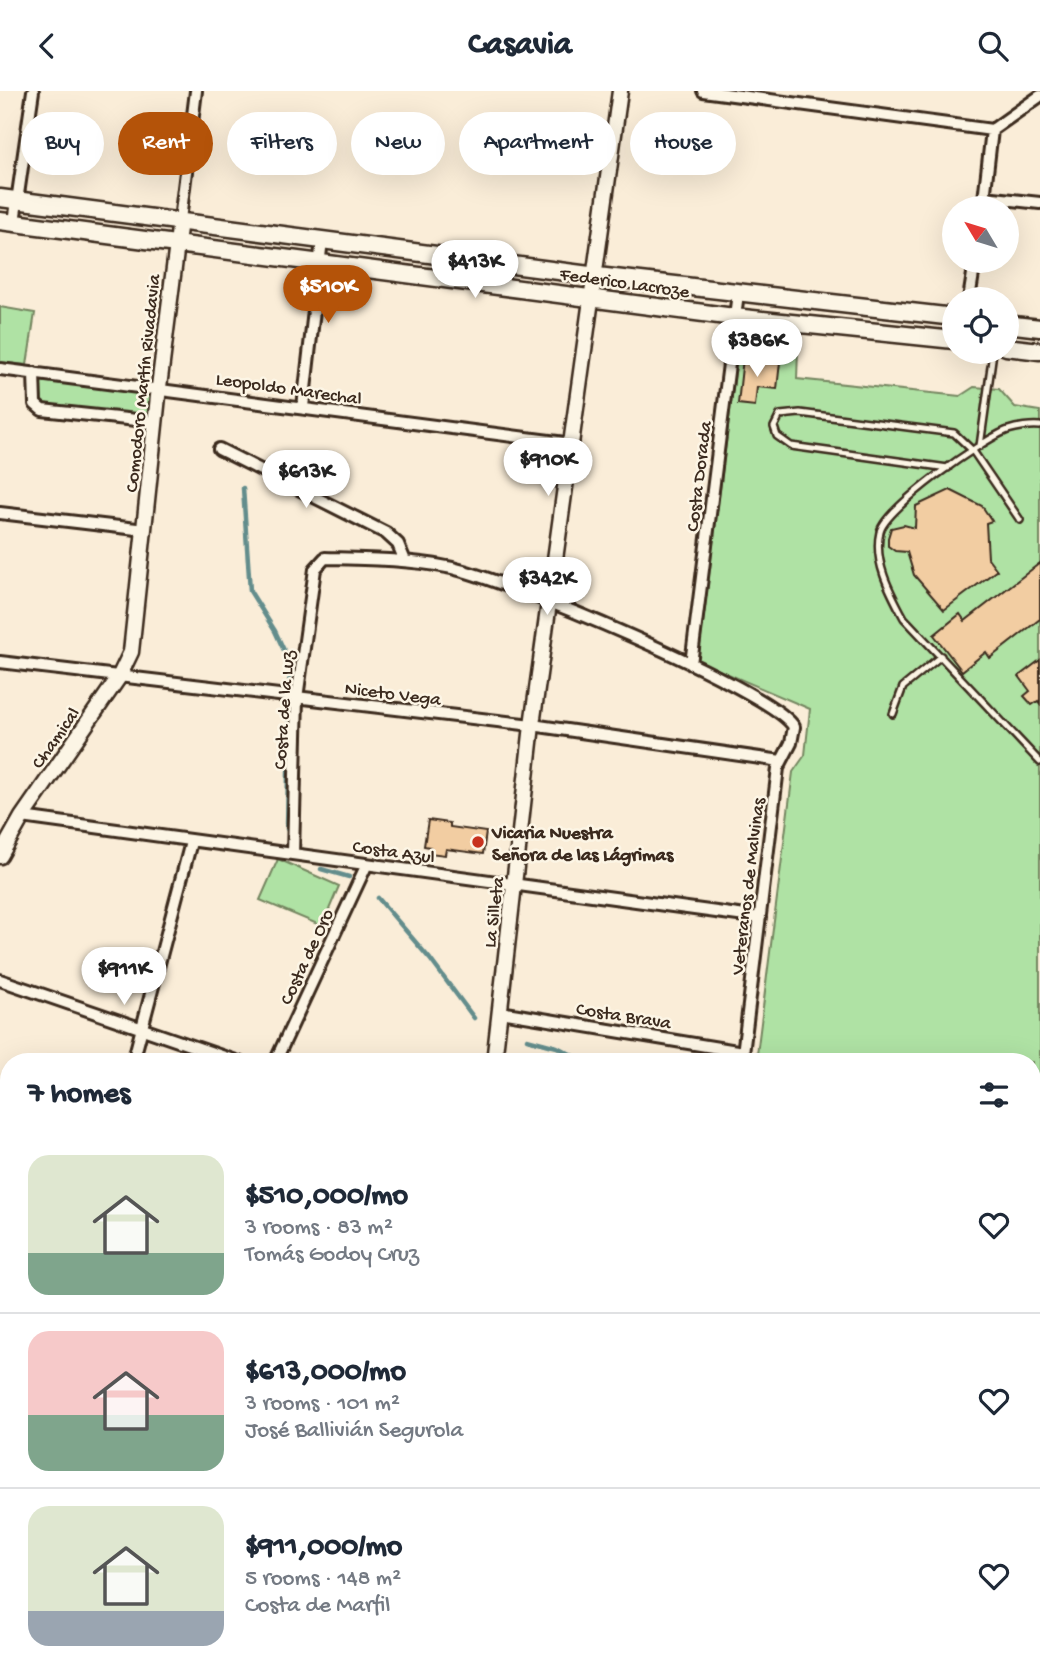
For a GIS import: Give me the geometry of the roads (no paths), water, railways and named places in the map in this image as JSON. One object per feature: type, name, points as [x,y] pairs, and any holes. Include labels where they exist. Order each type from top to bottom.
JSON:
[{"type":"main road","name":"Federico Lacroze","points":[[0,198],[597,276],[942,316]]},
{"type":"main road","name":"Federico Lacroze","points":[[7,221],[734,317],[942,339]]},
{"type":"main road","points":[[1019,326],[1040,328]]},
{"type":"main road","points":[[1019,349],[1040,351]]},
{"type":"street","points":[[7,221],[18,201],[33,91]]},
{"type":"street","name":"Comodoro Martín Rivadavia","points":[[119,677],[131,652],[159,387],[196,91]]},
{"type":"street","name":"La Silleta","points":[[495,1053],[532,725],[597,276],[620,91]]},
{"type":"street","points":[[703,91],[992,130],[1040,96]]},
{"type":"street","points":[[985,196],[992,130]]},
{"type":"street","points":[[1019,203],[1040,203]]},
{"type":"street","points":[[303,407],[321,240]]},
{"type":"street","name":"Costa Dorada","points":[[691,664],[738,293]]},
{"type":"street","name":"Leopoldo Marechal","points":[[0,369],[159,387],[573,444]]},
{"type":"street","points":[[34,373],[36,404],[42,410],[155,422]]},
{"type":"street","points":[[219,449],[386,533],[398,544],[405,561],[450,567],[550,601],[691,664]]},
{"type":"street","points":[[0,513],[145,530]]},
{"type":"street","name":"Costa de la Luz","points":[[293,854],[297,698],[315,569],[325,558],[405,561]]},
{"type":"street","name":"Niceto Vega","points":[[0,662],[532,725],[781,761]]},
{"type":"street","name":"Veteranos de Malvinas","points":[[691,664],[789,717],[794,727],[791,743],[778,768],[743,1053]]},
{"type":"street","name":"Chamical","points":[[0,856],[22,817],[119,677]]},
{"type":"street","name":"Costa Azul","points":[[22,817],[760,918]]},
{"type":"street","points":[[136,1053],[191,842]]},
{"type":"street","name":"Costa de Oro","points":[[279,1053],[367,864]]},
{"type":"street","points":[[0,980],[212,1053]]},
{"type":"street","name":"Costa Brava","points":[[500,1011],[722,1053]]},
{"type":"lane","points":[[980,446],[991,364]]},
{"type":"lane","points":[[948,468],[791,446],[774,432],[776,420],[786,412],[800,412],[954,433],[973,451],[1020,520]]},
{"type":"lane","points":[[1040,426],[1007,431],[980,446],[895,507],[880,529],[878,550],[889,590],[904,618],[1040,762]]},
{"type":"lane","points":[[893,714],[903,687],[941,656]]},
{"type":"waterway","points":[[243,488],[250,591],[275,631],[288,659],[290,686]]},
{"type":"waterway","points":[[289,717],[287,829],[291,834]]},
{"type":"waterway","points":[[321,869],[349,877]]},
{"type":"waterway","points":[[378,898],[430,959],[474,1018]]},
{"type":"waterway","points":[[527,1039],[568,1053]]},
{"type":"place","name":"Vicaria Nuestra Señora de las Lágrimas","points":[[478,842]]}]
